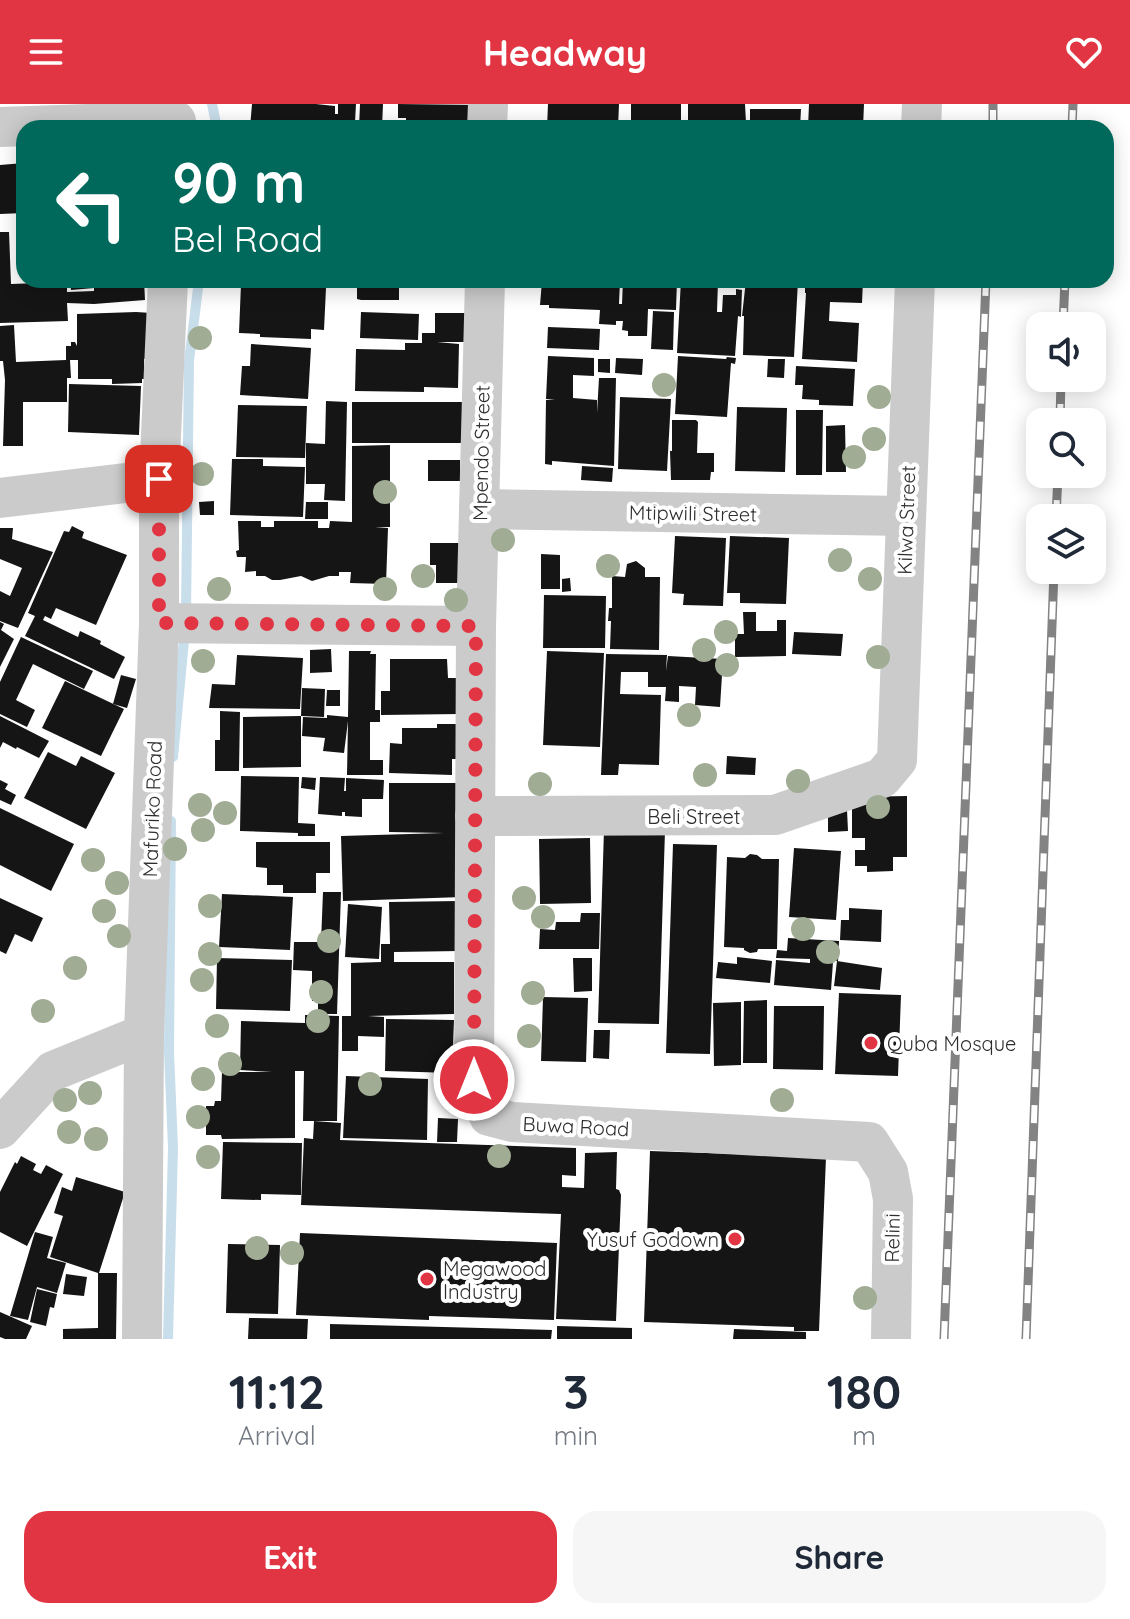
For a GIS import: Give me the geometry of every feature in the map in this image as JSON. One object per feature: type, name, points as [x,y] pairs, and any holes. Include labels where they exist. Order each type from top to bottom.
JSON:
[{"type":"street","points":[[137,120],[176,118]]},
{"type":"street","name":"Mafuriko Road","points":[[142,1339],[144,1034],[159,623],[159,479],[168,288]]},
{"type":"street","name":"Mpendo Street","points":[[476,626],[485,288]]},
{"type":"street","name":"Kilwa Street","points":[[897,760],[915,288]]},
{"type":"street","points":[[0,498],[159,479]]},
{"type":"street","name":"Mtipwili Street","points":[[479,509],[906,516]]},
{"type":"street","points":[[159,623],[476,626]]},
{"type":"street","name":"Buwa Road","points":[[476,626],[474,1080],[489,1116],[512,1122],[869,1142]]},
{"type":"street","name":"Beli Street","points":[[475,816],[775,815],[882,778],[897,760]]},
{"type":"street","points":[[0,1129],[53,1071],[144,1034]]},
{"type":"street","name":"Relini","points":[[869,1142],[888,1172],[893,1199],[891,1339]]},
{"type":"building","points":[[252,104],[335,106],[335,114],[338,114],[338,104],[356,104],[355,120],[251,120]]},
{"type":"building","points":[[360,104],[383,104],[382,120],[359,120]]},
{"type":"building","points":[[398,104],[483,105],[483,120],[398,118]]},
{"type":"building","points":[[548,104],[619,104],[618,120],[547,120]]},
{"type":"building","points":[[631,104],[681,104],[681,120],[631,120]]},
{"type":"building","points":[[688,104],[745,104],[746,120],[688,120]]},
{"type":"building","points":[[809,104],[864,104],[863,120],[808,120]]},
{"type":"building","points":[[750,109],[801,109],[800,120],[750,120]]},
{"type":"building","points":[[16,164],[16,213],[0,214],[0,165]]},
{"type":"building","points":[[0,232],[9,232],[11,284],[16,284],[16,288],[67,288],[67,292],[94,291],[94,288],[144,288],[145,300],[67,303],[68,321],[0,323]]},
{"type":"building","points":[[241,288],[326,288],[324,330],[311,329],[311,339],[239,333]]},
{"type":"building","points":[[357,288],[399,288],[399,300],[357,299]]},
{"type":"building","points":[[541,288],[620,288],[619,304],[622,304],[623,288],[677,288],[676,310],[648,309],[647,336],[628,336],[628,331],[622,330],[623,321],[616,321],[616,325],[599,324],[600,310],[540,305]]},
{"type":"building","points":[[681,288],[718,288],[717,312],[722,312],[723,295],[736,295],[736,289],[742,290],[735,356],[677,353]]},
{"type":"building","points":[[745,288],[798,288],[794,357],[743,355]]},
{"type":"building","points":[[805,288],[863,288],[862,303],[830,302],[829,321],[859,323],[857,362],[802,359]]},
{"type":"building","points":[[653,311],[674,312],[673,350],[651,349]]},
{"type":"building","points":[[361,312],[419,314],[418,340],[360,338]]},
{"type":"building","points":[[152,313],[152,358],[144,359],[142,383],[112,384],[112,379],[78,379],[78,360],[70,360],[67,402],[23,402],[23,446],[3,446],[5,380],[3,361],[0,361],[0,326],[14,325],[16,362],[66,360],[66,346],[75,342],[77,346],[77,314]]},
{"type":"building","points":[[435,313],[472,313],[473,342],[437,342],[459,344],[458,388],[424,387],[424,392],[355,391],[356,349],[405,350],[405,343],[422,343],[422,333],[435,333]]},
{"type":"building","points":[[548,327],[600,329],[599,350],[547,348]]},
{"type":"building","points":[[251,344],[311,348],[308,399],[240,395],[242,366],[250,366]]},
{"type":"building","points":[[548,356],[594,358],[594,376],[573,375],[573,398],[597,400],[597,413],[599,378],[616,378],[614,466],[552,461],[552,465],[545,464],[546,400],[555,400],[546,399]]},
{"type":"building","points":[[678,356],[736,358],[735,364],[731,363],[727,417],[675,414]]},
{"type":"building","points":[[616,358],[643,359],[642,375],[615,373]]},
{"type":"building","points":[[598,359],[610,359],[610,373],[598,372]]},
{"type":"building","points":[[768,359],[785,359],[784,378],[767,377]]},
{"type":"building","points":[[796,366],[855,369],[853,406],[819,405],[819,400],[802,399],[803,385],[795,385]]},
{"type":"building","points":[[69,384],[141,386],[139,435],[68,432]]},
{"type":"building","points":[[620,397],[671,399],[667,471],[618,469]]},
{"type":"building","points":[[326,401],[347,402],[345,501],[324,500],[325,484],[306,484],[306,443],[325,444]]},
{"type":"building","points":[[352,402],[467,402],[467,443],[352,443]]},
{"type":"building","points":[[238,405],[307,406],[305,458],[236,457]]},
{"type":"building","points":[[737,407],[787,408],[785,472],[735,471]]},
{"type":"building","points":[[796,410],[823,410],[822,475],[796,475]]},
{"type":"building","points":[[672,420],[698,422],[697,453],[714,453],[714,472],[711,472],[710,480],[671,480]]},
{"type":"building","points":[[845,425],[846,472],[826,472],[826,426]]},
{"type":"building","points":[[390,445],[390,527],[375,527],[388,528],[386,584],[350,583],[351,572],[339,572],[339,576],[312,581],[301,576],[272,580],[256,576],[256,571],[245,572],[246,557],[237,557],[236,551],[239,550],[238,521],[261,521],[261,527],[274,527],[274,521],[318,521],[318,528],[329,528],[330,521],[352,522],[352,446]]},
{"type":"building","points":[[232,459],[263,459],[263,466],[305,467],[303,517],[230,515]]},
{"type":"building","points":[[428,460],[460,460],[460,481],[428,481]]},
{"type":"building","points":[[582,466],[613,468],[612,482],[581,480]]},
{"type":"building","points":[[214,501],[214,515],[200,515],[199,502]]},
{"type":"building","points":[[306,502],[328,502],[328,519],[305,519]]},
{"type":"building","points":[[72,526],[84,532],[82,538],[127,555],[96,625],[56,608],[51,619],[45,616],[43,620],[78,637],[80,631],[125,657],[114,679],[25,636],[35,616],[28,613],[64,531],[69,532]]},
{"type":"building","points":[[0,528],[13,528],[12,539],[53,552],[18,628],[0,621],[0,591],[10,596],[22,568],[0,559]]},
{"type":"building","points":[[675,536],[726,538],[723,606],[683,605],[684,594],[672,593]]},
{"type":"building","points":[[730,536],[789,538],[786,604],[740,603],[740,593],[727,593]]},
{"type":"building","points":[[430,543],[459,543],[465,583],[436,583],[436,565],[430,565]]},
{"type":"building","points":[[541,554],[560,555],[560,589],[541,589]]},
{"type":"building","points":[[636,561],[645,568],[645,577],[660,577],[659,650],[610,649],[611,621],[608,621],[609,608],[612,608],[612,576],[625,577],[627,564]]},
{"type":"building","points":[[570,578],[571,591],[562,592],[562,579]]},
{"type":"building","points":[[544,595],[606,596],[605,648],[543,648]]},
{"type":"building","points":[[743,612],[756,612],[756,631],[777,631],[777,620],[786,620],[786,656],[735,657],[735,634],[744,634]]},
{"type":"building","points":[[0,622],[4,624],[1,630],[14,639],[0,667]]},
{"type":"building","points":[[794,632],[843,634],[841,656],[792,654]]},
{"type":"building","points":[[21,637],[93,671],[84,689],[33,664],[16,700],[35,710],[27,727],[0,714],[0,682]]},
{"type":"building","points":[[331,649],[332,672],[310,673],[310,650]]},
{"type":"building","points":[[349,651],[371,651],[370,654],[376,654],[375,710],[380,710],[380,722],[370,722],[370,760],[383,760],[383,775],[347,775],[348,721],[344,753],[323,751],[325,738],[302,736],[303,717],[348,717]]},
{"type":"building","points":[[547,651],[604,653],[600,747],[543,745]]},
{"type":"building","points":[[606,654],[667,655],[666,671],[668,656],[723,659],[720,707],[695,705],[696,687],[679,686],[679,702],[665,701],[666,687],[648,687],[648,672],[621,672],[620,694],[661,695],[659,765],[619,764],[618,775],[601,775]]},
{"type":"building","points":[[237,655],[303,658],[300,709],[209,708],[212,684],[235,685]]},
{"type":"building","points":[[390,659],[447,659],[448,678],[460,678],[460,714],[381,715],[381,691],[390,691]]},
{"type":"building","points":[[121,675],[136,679],[127,708],[113,704]]},
{"type":"building","points":[[65,681],[124,709],[101,756],[42,728]]},
{"type":"building","points":[[302,688],[325,689],[324,717],[301,716]]},
{"type":"building","points":[[327,690],[340,690],[340,706],[326,706]]},
{"type":"building","points":[[220,711],[240,712],[239,771],[215,771],[215,740],[220,740]]},
{"type":"building","points":[[0,716],[49,741],[39,758],[3,742],[0,748]]},
{"type":"building","points":[[301,716],[301,767],[243,768],[243,717]]},
{"type":"building","points":[[437,724],[461,724],[456,759],[452,759],[452,775],[389,773],[390,743],[402,744],[402,728],[437,728]]},
{"type":"building","points":[[48,752],[76,766],[81,756],[115,773],[86,829],[24,798]]},
{"type":"building","points":[[727,756],[756,758],[755,775],[726,774]]},
{"type":"building","points":[[241,776],[299,777],[298,823],[315,824],[315,836],[240,831]]},
{"type":"building","points":[[302,777],[316,778],[315,790],[301,788]]},
{"type":"building","points":[[320,777],[345,778],[344,791],[346,778],[384,780],[383,799],[362,799],[362,817],[345,816],[345,812],[342,816],[318,814]]},
{"type":"building","points":[[0,780],[8,784],[5,789],[16,795],[11,805],[0,800]]},
{"type":"building","points":[[389,783],[459,783],[463,897],[343,901],[341,836],[444,833],[389,832]]},
{"type":"building","points":[[907,796],[907,857],[893,857],[893,871],[867,872],[867,866],[855,866],[855,850],[865,850],[865,838],[852,838],[852,797]]},
{"type":"building","points":[[0,808],[74,844],[51,891],[0,865]]},
{"type":"building","points":[[828,810],[847,810],[848,831],[828,832]]},
{"type":"building","points":[[604,829],[665,830],[659,1024],[598,1023]]},
{"type":"building","points":[[590,838],[591,903],[540,904],[539,839]]},
{"type":"building","points":[[256,842],[330,842],[330,873],[316,873],[316,893],[283,893],[283,885],[267,885],[267,868],[256,867]]},
{"type":"building","points":[[673,844],[717,845],[710,1054],[666,1053]]},
{"type":"building","points":[[794,848],[841,851],[836,920],[789,917]]},
{"type":"building","points":[[750,854],[762,859],[779,859],[777,949],[758,949],[750,953],[744,948],[724,947],[727,857],[745,858]]},
{"type":"building","points":[[323,892],[341,892],[337,1014],[318,1014],[318,1001],[312,1001],[312,971],[293,970],[294,942],[321,942]]},
{"type":"building","points":[[222,894],[293,897],[290,950],[219,947]]},
{"type":"building","points":[[0,898],[43,918],[32,942],[15,934],[6,954],[0,951]]},
{"type":"building","points":[[459,901],[460,951],[394,952],[394,962],[454,962],[454,1014],[368,1016],[384,1017],[384,1037],[358,1036],[358,1051],[342,1051],[342,1016],[351,1016],[351,963],[381,962],[381,944],[390,944],[389,902]]},
{"type":"building","points":[[348,904],[382,907],[379,959],[345,957]]},
{"type":"building","points":[[849,908],[882,910],[881,942],[840,940],[841,920],[849,920]]},
{"type":"building","points":[[581,913],[600,913],[599,949],[539,949],[540,929],[555,930],[556,922],[580,922]]},
{"type":"building","points":[[788,938],[839,941],[838,961],[824,960],[833,962],[831,990],[774,985],[776,960],[810,963],[810,959],[776,958],[777,950],[787,951]]},
{"type":"building","points":[[737,957],[772,961],[770,983],[716,978],[718,962],[737,964]]},
{"type":"building","points":[[217,958],[292,960],[290,1011],[216,1009]]},
{"type":"building","points":[[573,958],[592,958],[592,991],[574,992]]},
{"type":"building","points":[[837,961],[882,968],[880,990],[834,986]]},
{"type":"building","points":[[839,993],[901,995],[898,1076],[835,1074]]},
{"type":"building","points":[[543,997],[588,998],[586,1062],[541,1061]]},
{"type":"building","points":[[767,1000],[767,1063],[743,1063],[744,1001]]},
{"type":"building","points":[[741,1002],[741,1065],[714,1066],[713,1003]]},
{"type":"building","points":[[774,1006],[824,1006],[823,1070],[773,1069]]},
{"type":"building","points":[[305,1015],[339,1016],[337,1121],[303,1121],[304,1071],[295,1071],[295,1138],[222,1139],[221,1135],[206,1135],[206,1106],[214,1106],[215,1101],[221,1101],[222,1072],[272,1072],[240,1070],[241,1021],[305,1023]]},
{"type":"building","points":[[386,1019],[454,1020],[452,1073],[385,1071]]},
{"type":"building","points":[[594,1030],[610,1030],[609,1059],[593,1058]]},
{"type":"building","points":[[346,1076],[428,1079],[427,1140],[343,1138]]},
{"type":"building","points":[[438,1118],[458,1119],[457,1142],[437,1142]]},
{"type":"building","points":[[314,1121],[341,1123],[340,1140],[576,1148],[576,1176],[562,1175],[562,1187],[584,1188],[585,1153],[617,1152],[616,1189],[621,1195],[616,1321],[556,1319],[561,1214],[301,1205],[304,1138],[313,1139]]},
{"type":"building","points":[[223,1142],[302,1143],[301,1195],[261,1194],[261,1200],[221,1199]]},
{"type":"building","name":"Yusuf Godown","points":[[650,1151],[826,1157],[819,1331],[794,1331],[794,1327],[644,1322]]},
{"type":"building","points":[[21,1156],[36,1164],[33,1170],[41,1174],[46,1165],[63,1174],[27,1246],[0,1232],[0,1192]]},
{"type":"building","points":[[76,1177],[125,1192],[99,1273],[117,1273],[116,1339],[63,1339],[63,1329],[98,1328],[98,1273],[50,1257],[63,1216],[54,1213],[62,1187],[72,1191]]},
{"type":"building","points":[[35,1232],[53,1237],[47,1258],[66,1263],[57,1293],[37,1287],[28,1320],[10,1316]]},
{"type":"building","name":"Megawood Industry","points":[[300,1233],[557,1243],[554,1320],[429,1316],[429,1320],[296,1315]]},
{"type":"building","points":[[228,1244],[280,1245],[278,1314],[226,1313]]},
{"type":"building","points":[[66,1274],[87,1277],[84,1296],[63,1294]]},
{"type":"building","points":[[37,1289],[57,1294],[46,1326],[30,1322]]},
{"type":"building","points":[[0,1312],[32,1326],[26,1339],[0,1337]]},
{"type":"building","points":[[249,1318],[308,1319],[307,1339],[248,1339]]},
{"type":"building","points":[[330,1324],[552,1330],[551,1339],[330,1339]]},
{"type":"building","points":[[557,1326],[632,1328],[632,1339],[557,1339]]},
{"type":"building","points":[[734,1329],[806,1332],[806,1339],[733,1339]]},
{"type":"waterway","points":[[212,104],[215,120]]},
{"type":"waterway","points":[[186,614],[189,361],[198,288]]},
{"type":"waterway","points":[[173,757],[185,630]]},
{"type":"waterway","points":[[168,1339],[173,1148],[169,1052],[171,821]]},
{"type":"railway","points":[[993,104],[993,120]]},
{"type":"railway","points":[[1072,120],[1073,104]]},
{"type":"railway","points":[[944,1339],[986,288]]},
{"type":"railway","points":[[1064,312],[1065,288]]},
{"type":"railway","points":[[1060,408],[1061,392]]},
{"type":"railway","points":[[1057,488],[1057,504]]},
{"type":"railway","points":[[1026,1339],[1053,584]]},
{"type":"place","name":"Quba Mosque","points":[[871,1043]]},
{"type":"place","name":"Yusuf Godown","points":[[735,1239]]},
{"type":"place","name":"Megawood Industry","points":[[427,1279]]},
{"type":"route","points":[[159,479],[159,623],[476,626],[474,1080]]}]
